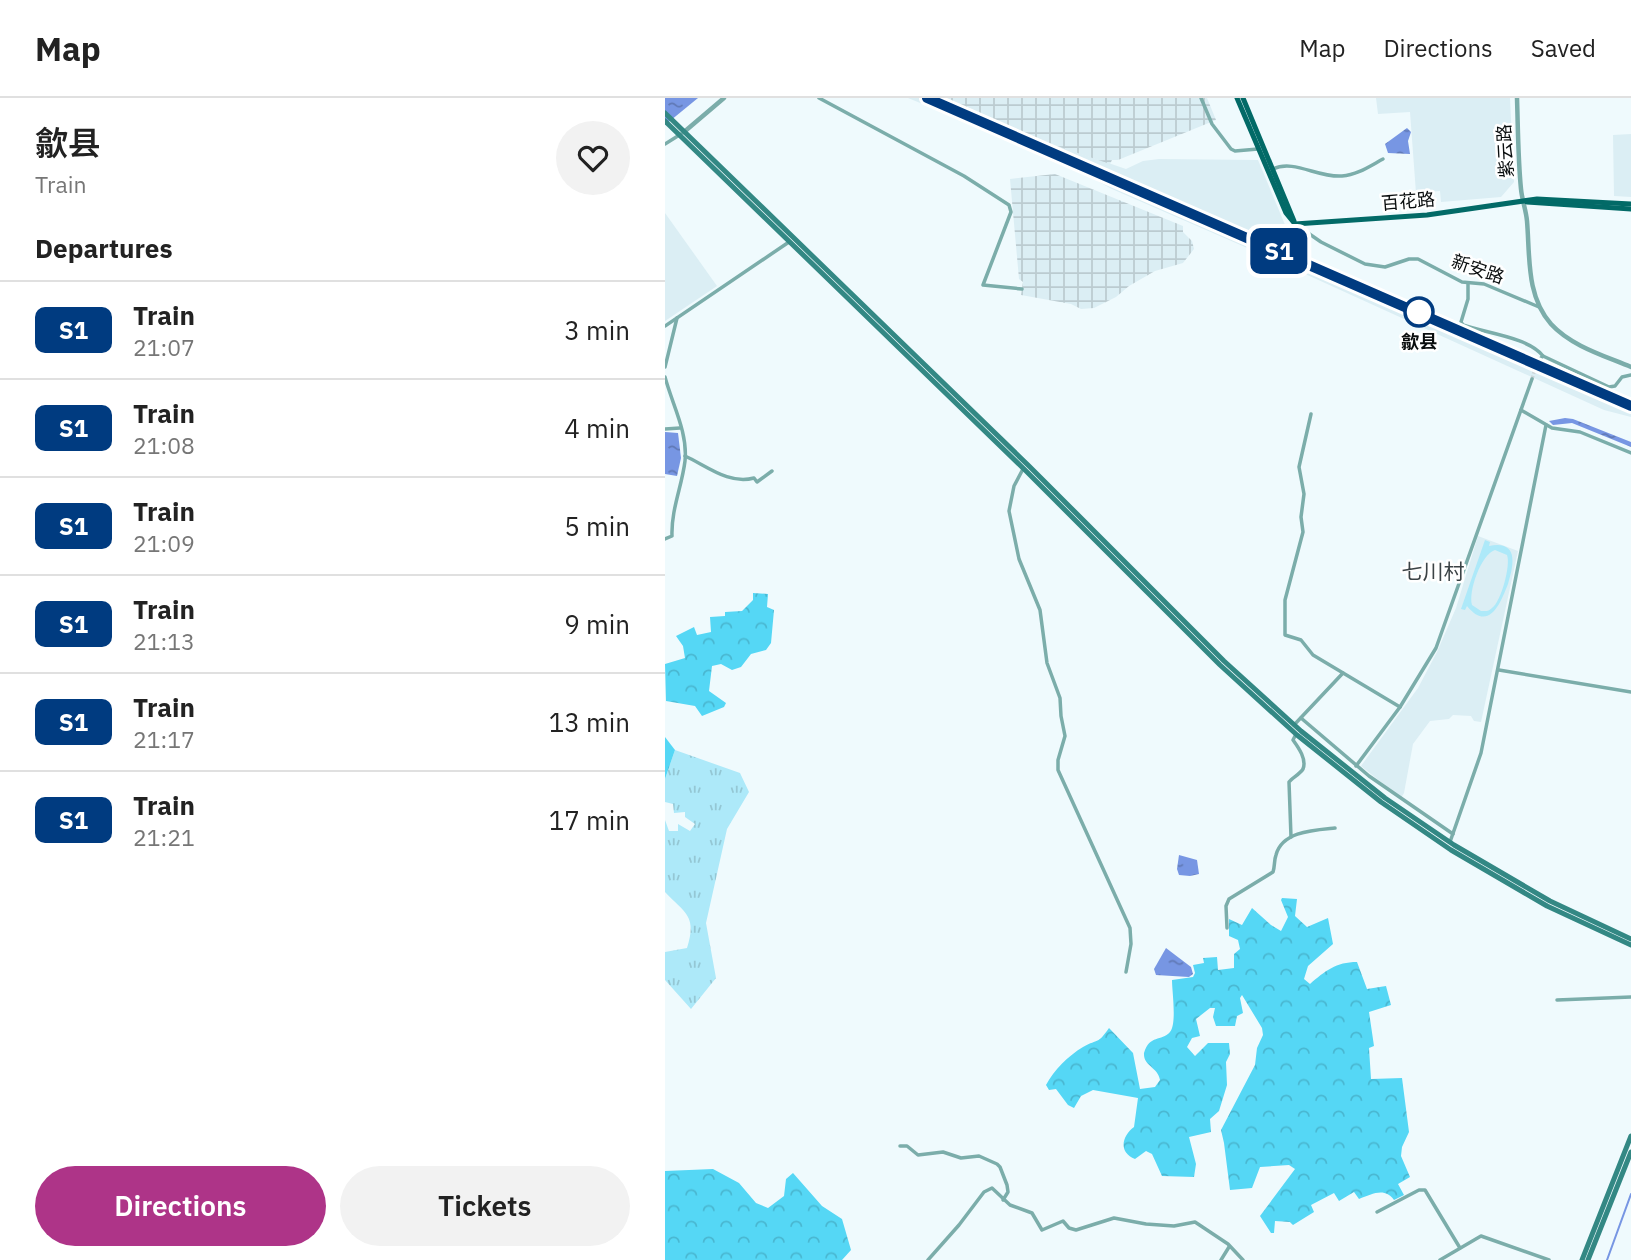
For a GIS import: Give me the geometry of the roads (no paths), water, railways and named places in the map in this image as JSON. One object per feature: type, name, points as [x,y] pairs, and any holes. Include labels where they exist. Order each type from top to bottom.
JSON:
[{"type":"main road","name":"新安路","points":[[1237,98],[1286,213],[1295,225]]},
{"type":"main road","points":[[1243,98],[1295,225]]},
{"type":"main road","points":[[665,113],[673,125],[789,242],[1023,468],[1220,665],[1296,734],[1381,802],[1451,850],[1547,906],[1631,945]]},
{"type":"main road","points":[[665,121],[673,125]]},
{"type":"main road","points":[[682,134],[1036,473],[1224,661],[1294,725],[1385,798],[1450,842],[1550,901],[1631,939]]},
{"type":"main road","name":"百花路","points":[[1295,225],[1427,215],[1537,200],[1631,207]]},
{"type":"main road","points":[[1626,1164],[1631,1136]]},
{"type":"main road","points":[[1582,1260],[1620,1171],[1631,1152]]},
{"type":"main road","points":[[1620,1171],[1631,1173]]},
{"type":"main road","points":[[1588,1260],[1620,1171]]},
{"type":"street","points":[[665,144],[682,134],[725,98]]},
{"type":"street","points":[[819,98],[964,176],[1009,205],[1011,212],[983,285],[1022,289]]},
{"type":"street","points":[[1201,98],[1212,124],[1231,149],[1258,149]]},
{"type":"street","name":"紫云路","points":[[1517,98],[1521,190],[1532,283],[1539,307]]},
{"type":"street","points":[[1273,169],[1287,164],[1321,175],[1346,176],[1383,159]]},
{"type":"street","name":"新安路","points":[[1295,225],[1321,242],[1365,264],[1385,267],[1409,259],[1418,259],[1468,283],[1483,284],[1539,307]]},
{"type":"street","points":[[665,326],[789,242]]},
{"type":"street","points":[[1468,283],[1468,299],[1462,324],[1536,349],[1543,356],[1609,387],[1615,386],[1622,377],[1631,375]]},
{"type":"street","points":[[1539,307],[1551,324],[1565,335],[1591,350],[1631,367]]},
{"type":"street","points":[[665,367],[677,318]]},
{"type":"street","points":[[1537,362],[1543,356]]},
{"type":"street","points":[[665,377],[682,428],[685,456],[672,519],[672,536],[665,539]]},
{"type":"street","points":[[1356,766],[1400,707],[1426,667],[1440,637],[1532,379]]},
{"type":"street","points":[[1521,410],[1546,425],[1580,432],[1631,453]]},
{"type":"street","points":[[1311,414],[1299,467],[1304,494],[1301,517],[1303,535],[1285,600],[1285,635],[1301,640],[1313,655],[1400,707]]},
{"type":"street","points":[[1450,842],[1481,753],[1546,425]]},
{"type":"street","points":[[665,429],[682,428]]},
{"type":"street","points":[[685,456],[738,481],[754,478],[757,482],[772,471]]},
{"type":"street","points":[[1023,468],[1014,486],[1009,511],[1019,559],[1039,610],[1047,663],[1060,698],[1065,736],[1058,769],[1130,928],[1131,944],[1126,972]]},
{"type":"street","points":[[1499,670],[1631,692]]},
{"type":"street","points":[[1294,725],[1343,672]]},
{"type":"street","points":[[1301,718],[1356,766],[1453,834]]},
{"type":"street","points":[[1291,837],[1289,782],[1303,766],[1301,752],[1293,740],[1296,734]]},
{"type":"street","points":[[1227,928],[1226,906],[1229,899],[1273,872],[1277,851],[1291,837],[1309,830],[1335,828]]},
{"type":"street","points":[[1557,1000],[1631,997]]},
{"type":"street","points":[[899,1146],[907,1146],[918,1155],[943,1152],[965,1158],[979,1156],[997,1164],[1007,1185],[1008,1192],[1003,1200]]},
{"type":"street","points":[[928,1260],[984,1192],[993,1188],[1010,1205],[1032,1213],[1042,1230],[1063,1221],[1076,1230],[1114,1218],[1174,1226],[1195,1222],[1230,1246],[1243,1260]]},
{"type":"street","points":[[1377,1212],[1419,1190],[1425,1191],[1460,1248]]},
{"type":"street","points":[[1440,1260],[1481,1236],[1549,1260]]},
{"type":"street","points":[[1221,1260],[1230,1246]]},
{"type":"water","points":[[665,98],[698,98],[665,125]]},
{"type":"water","points":[[1407,128],[1411,132],[1408,141],[1410,154],[1388,153],[1385,144]]},
{"type":"water","points":[[1565,418],[1631,442],[1631,447],[1572,423],[1553,425],[1549,421]]},
{"type":"water","points":[[665,432],[678,433],[681,458],[677,476],[665,474]]},
{"type":"water","points":[[1179,855],[1197,860],[1199,874],[1179,875]]},
{"type":"water","points":[[1166,948],[1191,967],[1193,974],[1189,977],[1156,975],[1154,969]]},
{"type":"waterway","points":[[1607,1260],[1631,1194]]},
{"type":"tunnel","points":[[1532,379],[1537,362]]},
{"type":"railway","points":[[927,98],[1631,406]]},
{"type":"train","name":"S1","points":[[927,98],[1631,406]]},
{"type":"place","name":"歙县","points":[[1419,312]]},
{"type":"district","name":"七川村","points":[[1433,571]]}]
